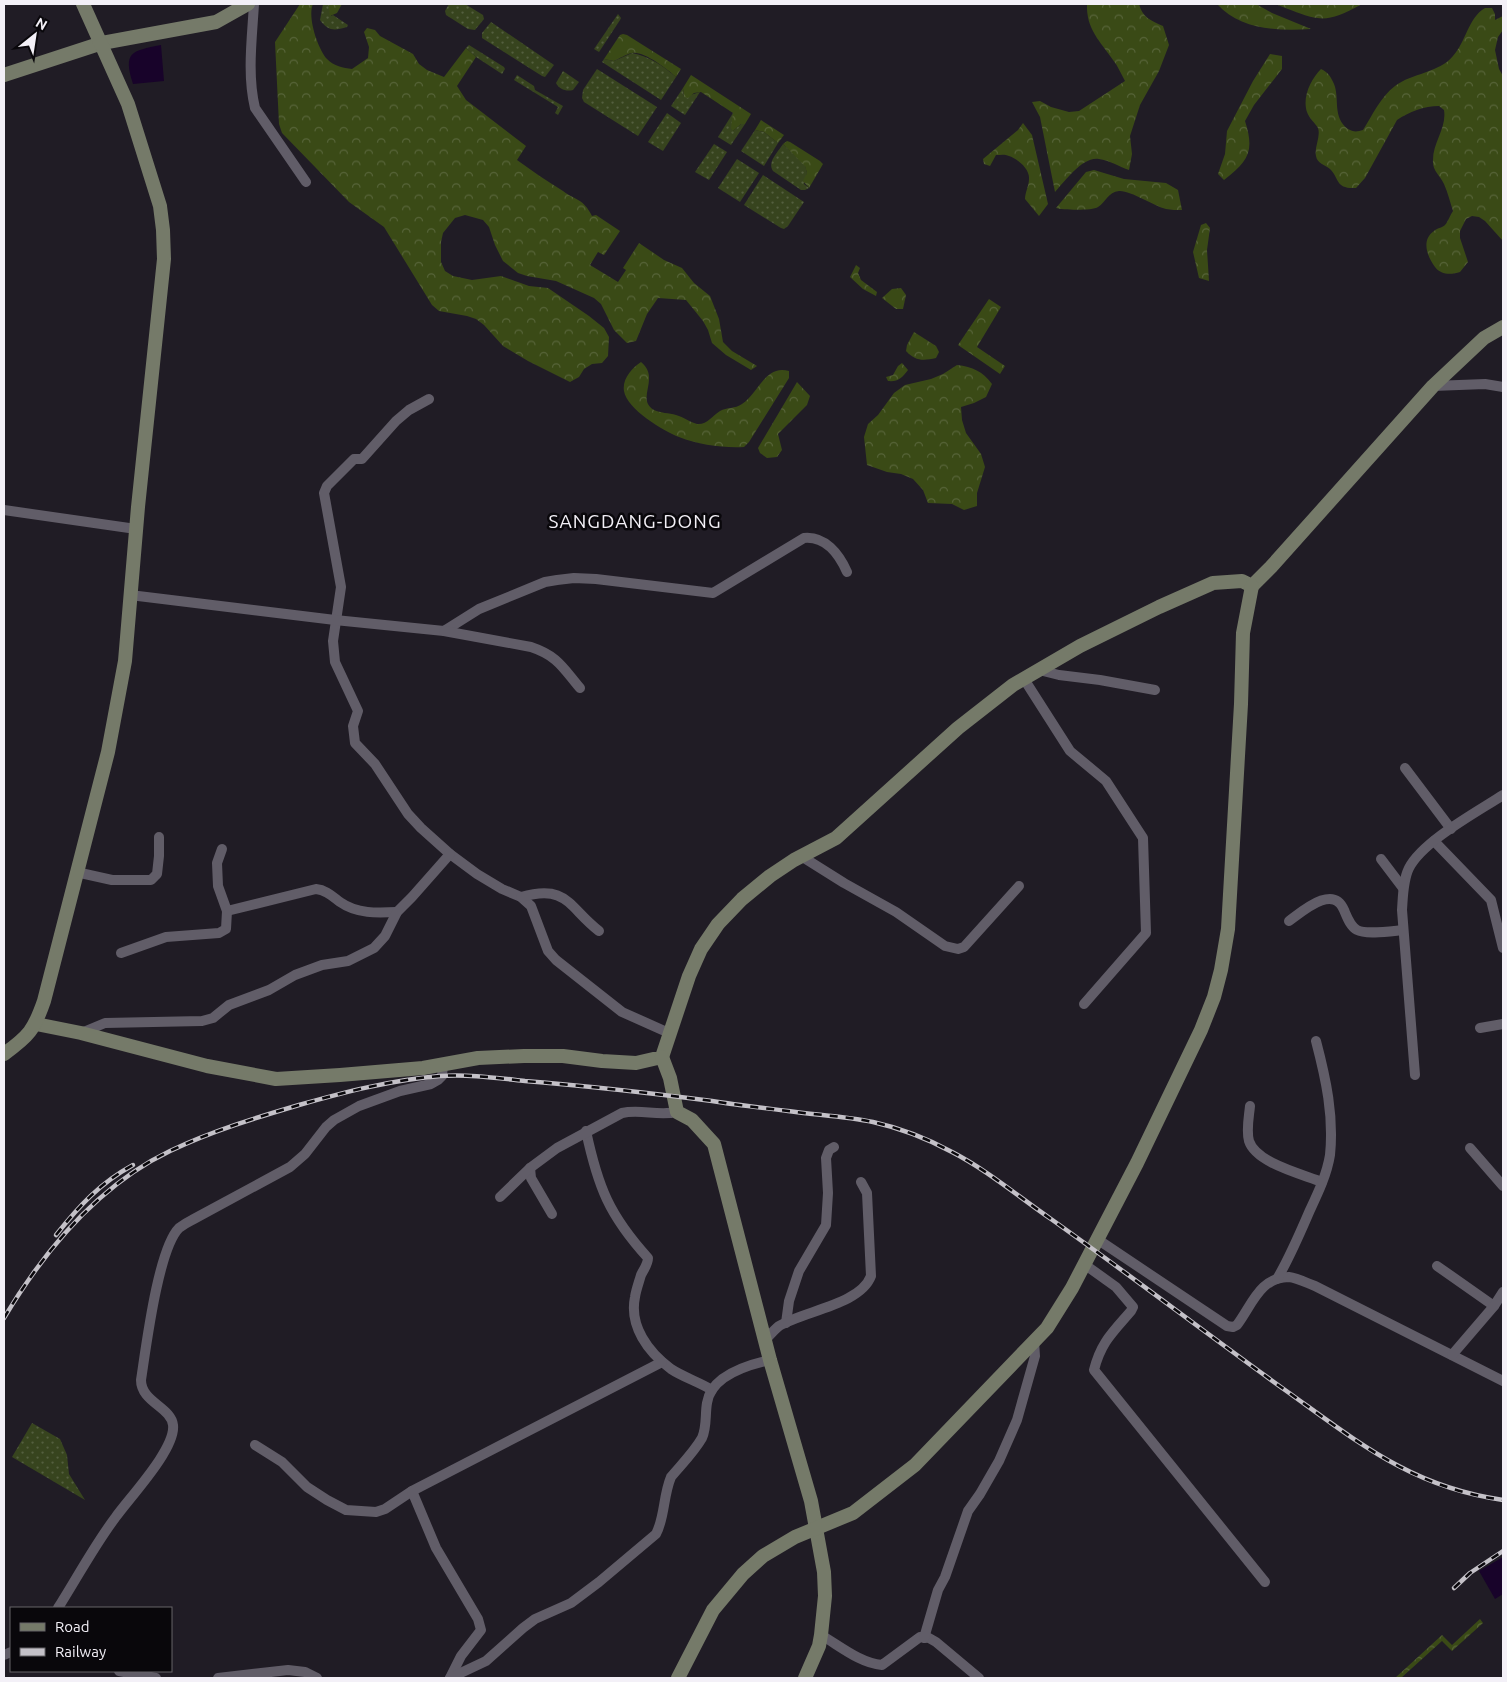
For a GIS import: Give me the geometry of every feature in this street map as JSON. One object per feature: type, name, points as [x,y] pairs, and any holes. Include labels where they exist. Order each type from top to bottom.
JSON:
[{"type":"street","points":[[4,1054],[22,1041],[36,1024],[44,1000],[108,752],[118,703],[125,661],[136,529],[164,259],[164,230],[160,206],[128,104],[83,4]]},
{"type":"street","points":[[4,75],[102,43],[216,22],[248,4]]},
{"type":"street","points":[[254,4],[252,94],[255,108],[306,182]]},
{"type":"street","points":[[678,1678],[713,1610],[732,1586],[763,1556],[794,1537],[853,1513],[915,1465],[1047,1328],[1072,1288],[1137,1163],[1202,1030],[1222,970],[1228,929],[1243,633],[1252,586],[1433,386],[1484,338],[1503,327]]},
{"type":"street","points":[[1433,386],[1485,384],[1503,387]]},
{"type":"street","points":[[429,399],[402,416],[362,459],[354,459],[327,486],[324,493],[341,587],[332,641],[335,662],[358,711],[353,726],[354,743],[375,764],[408,814],[421,828],[450,854],[502,889],[521,897],[531,906],[548,950],[556,960],[622,1012],[669,1033]]},
{"type":"street","points":[[4,510],[136,529]]},
{"type":"street","points":[[444,631],[479,609],[545,582],[557,580],[574,578],[596,579],[713,592],[804,538],[816,538],[828,545],[842,561],[847,572]]},
{"type":"street","points":[[805,1678],[819,1646],[825,1596],[824,1572],[811,1501],[770,1360],[714,1144],[692,1120],[676,1110],[670,1078],[662,1057],[689,976],[701,949],[718,924],[742,899],[770,876],[836,838],[958,728],[1024,679],[1080,646],[1159,607],[1213,584],[1242,582],[1252,586]]},
{"type":"street","points":[[130,595],[444,631],[531,647],[542,651],[560,663],[580,688]]},
{"type":"street","points":[[1039,670],[1059,675],[1155,690]]},
{"type":"street","points":[[1024,679],[1070,751],[1106,781],[1143,838],[1146,933],[1084,1004]]},
{"type":"street","points":[[1405,768],[1451,829]]},
{"type":"street","points":[[1415,1075],[1402,910],[1403,888],[1409,868],[1420,853],[1434,841],[1503,795]]},
{"type":"street","points":[[76,872],[112,880],[151,880],[157,874],[160,856],[159,837]]},
{"type":"street","points":[[1434,841],[1491,900],[1503,948]]},
{"type":"street","points":[[121,952],[166,937],[219,933],[226,929],[227,911],[218,886],[217,863],[222,848]]},
{"type":"street","points":[[81,1033],[105,1023],[202,1021],[212,1018],[229,1005],[268,990],[295,975],[322,965],[348,961],[366,954],[384,936],[397,912],[412,898],[450,854]]},
{"type":"street","points":[[802,856],[844,883],[896,912],[945,946],[958,949],[964,947],[1019,886]]},
{"type":"street","points":[[1381,860],[1403,888]]},
{"type":"street","points":[[227,911],[316,888],[323,890],[353,909],[376,914],[397,912]]},
{"type":"street","points":[[521,897],[535,893],[556,894],[571,904],[599,930]]},
{"type":"street","points":[[1289,921],[1311,905],[1325,899],[1338,901],[1352,925],[1362,932],[1403,930]]},
{"type":"street","points":[[36,1024],[81,1033],[207,1066],[276,1079],[340,1076],[423,1068],[478,1058],[563,1056],[636,1063],[662,1057]]},
{"type":"street","points":[[1480,1028],[1503,1024]]},
{"type":"street","points":[[1277,1279],[1322,1182],[1330,1156],[1330,1106],[1316,1041]]},
{"type":"street","points":[[59,1607],[115,1518],[155,1467],[166,1449],[173,1432],[173,1424],[170,1418],[144,1393],[141,1380],[150,1324],[166,1251],[179,1229],[290,1166],[305,1154],[326,1127],[334,1120],[359,1106],[431,1084],[442,1076],[443,1065]]},
{"type":"street","points":[[1250,1106],[1248,1134],[1249,1142],[1255,1152],[1268,1161],[1322,1182]]},
{"type":"street","points":[[500,1197],[530,1168],[557,1148],[622,1113],[634,1110],[666,1115],[676,1110]]},
{"type":"street","points":[[586,1131],[600,1187],[615,1217],[629,1237],[648,1258],[635,1297],[633,1314],[637,1328],[643,1340],[662,1362],[672,1370],[712,1390]]},
{"type":"street","points":[[786,1323],[789,1301],[799,1271],[826,1224],[828,1193],[826,1158],[829,1150],[834,1147]]},
{"type":"street","points":[[1470,1148],[1503,1186]]},
{"type":"street","points":[[530,1168],[531,1178],[552,1214]]},
{"type":"street","points":[[765,1340],[786,1323],[835,1304],[860,1290],[868,1283],[871,1276],[867,1192],[861,1182]]},
{"type":"street","points":[[1097,1239],[1227,1326],[1233,1327],[1240,1321],[1257,1293],[1265,1285],[1277,1279],[1290,1277],[1315,1286],[1503,1381]]},
{"type":"street","points":[[1084,1264],[1116,1287],[1133,1307],[1131,1312],[1107,1339],[1099,1352],[1094,1370],[1266,1582]]},
{"type":"street","points":[[1437,1266],[1494,1306]]},
{"type":"street","points":[[1452,1355],[1494,1306],[1503,1292]]},
{"type":"street","points":[[924,1638],[938,1590],[945,1577],[968,1511],[999,1461],[1017,1420],[1035,1356],[1034,1341]]},
{"type":"street","points":[[450,1678],[486,1661],[535,1619],[571,1603],[656,1534],[660,1527],[671,1477],[702,1437],[705,1428],[707,1402],[712,1390],[718,1382],[752,1364],[770,1360]]},
{"type":"street","points":[[255,1445],[282,1462],[307,1487],[327,1500],[346,1510],[376,1512],[385,1509],[412,1491],[662,1362]]},
{"type":"street","points":[[412,1491],[436,1548],[474,1612],[481,1630],[461,1656],[450,1678]]},
{"type":"street","points":[[821,1635],[861,1659],[882,1665],[920,1638],[924,1638],[936,1642],[979,1678]]},
{"type":"street","points":[[218,1678],[288,1670],[304,1672],[317,1678]]},
{"type":"street","points":[[124,1672],[156,1678]]},
{"type":"green space","points":[[300,4],[313,4],[312,24],[320,48],[327,59],[342,67],[352,69],[368,58],[369,47],[364,32],[367,28],[375,30],[380,36],[413,54],[419,64],[427,70],[444,77],[466,48],[476,57],[457,86],[466,100],[526,146],[517,160],[582,203],[592,216],[596,215],[620,231],[604,255],[598,252],[590,265],[618,282],[626,270],[623,268],[639,243],[664,260],[682,268],[694,283],[710,296],[719,319],[723,342],[732,351],[757,366],[751,370],[726,355],[712,343],[703,321],[686,300],[658,298],[647,314],[636,341],[627,343],[614,330],[601,304],[594,298],[556,281],[518,273],[503,261],[489,227],[483,220],[465,215],[455,218],[443,233],[441,262],[445,271],[453,276],[472,280],[501,276],[529,286],[548,288],[604,328],[609,337],[608,356],[602,363],[592,364],[584,369],[579,377],[570,382],[503,346],[476,319],[439,311],[432,305],[384,227],[349,202],[282,133],[279,124],[275,42]]},
{"type":"green space","points":[[323,4],[328,4],[331,16],[333,15],[348,25],[347,27],[332,29],[323,24],[320,20]]},
{"type":"green space","points":[[328,4],[342,4],[337,13],[330,16]]},
{"type":"green space","points":[[449,4],[465,4],[483,15],[484,19],[475,30],[468,29],[446,15],[445,11]]},
{"type":"green space","points":[[1087,4],[1139,4],[1145,16],[1163,26],[1169,45],[1159,71],[1140,105],[1130,136],[1132,154],[1129,170],[1107,161],[1093,159],[1075,170],[1055,192],[1040,117],[1032,102],[1040,101],[1051,107],[1069,112],[1079,111],[1125,81],[1091,28]]},
{"type":"green space","points":[[1217,4],[1256,4],[1272,13],[1311,29],[1273,29],[1248,24],[1226,13]]},
{"type":"green space","points":[[1275,4],[1362,4],[1337,16],[1319,18],[1300,14]]},
{"type":"green space","points":[[1485,8],[1492,8],[1495,20],[1503,16],[1503,30],[1498,37],[1495,50],[1499,69],[1503,76],[1503,241],[1479,217],[1472,216],[1466,219],[1460,231],[1460,238],[1468,262],[1460,272],[1446,274],[1437,270],[1432,263],[1426,243],[1435,230],[1445,225],[1453,211],[1444,184],[1433,164],[1435,147],[1444,123],[1444,110],[1439,106],[1422,108],[1397,120],[1365,178],[1356,188],[1349,188],[1341,185],[1330,169],[1317,158],[1316,149],[1319,131],[1308,114],[1306,100],[1308,89],[1314,78],[1321,69],[1323,70],[1329,75],[1334,84],[1338,113],[1343,124],[1352,131],[1363,130],[1390,90],[1409,78],[1433,70],[1453,56],[1479,12]]},
{"type":"green space","points":[[618,14],[621,18],[599,52],[594,49]]},
{"type":"green space","points":[[491,22],[554,65],[545,77],[482,38],[482,33]]},
{"type":"green space","points":[[623,34],[681,69],[676,77],[655,61],[637,53],[632,53],[614,61],[604,59],[620,35]]},
{"type":"green space","points":[[469,45],[504,67],[505,69],[502,74],[476,57],[466,48]]},
{"type":"green space","points":[[632,53],[656,62],[676,77],[661,100],[602,62],[604,59],[614,61]]},
{"type":"green space","points":[[1270,54],[1282,56],[1282,69],[1254,105],[1245,121],[1249,148],[1244,161],[1224,180],[1218,174],[1225,154],[1227,131],[1253,81]]},
{"type":"green space","points":[[597,69],[657,107],[638,136],[584,102],[582,98],[583,90]]},
{"type":"green space","points":[[563,71],[579,82],[573,90],[563,90],[556,83]]},
{"type":"green space","points":[[517,75],[534,86],[535,90],[563,106],[558,115],[555,113],[558,107],[514,80]]},
{"type":"green space","points":[[691,75],[751,114],[745,124],[741,124],[733,131],[731,128],[733,113],[701,92],[694,93],[688,98],[684,97],[683,88]]},
{"type":"green space","points":[[683,88],[684,97],[700,92],[685,115],[671,106]]},
{"type":"green space","points":[[667,113],[681,123],[663,151],[648,142]]},
{"type":"green space","points":[[733,113],[733,131],[741,124],[745,124],[731,145],[718,137]]},
{"type":"green space","points":[[761,120],[784,135],[778,143],[764,132],[755,130]]},
{"type":"green space","points":[[1023,123],[1032,135],[1048,204],[1039,216],[1025,199],[1029,175],[1023,165],[1016,159],[1006,155],[996,155],[990,166],[984,164],[983,159],[1018,130]]},
{"type":"green space","points":[[755,130],[764,132],[778,143],[764,166],[741,151]]},
{"type":"green space","points":[[787,141],[823,164],[809,188],[803,181],[807,173],[805,166],[783,144]]},
{"type":"green space","points":[[714,144],[727,152],[709,180],[695,172]]},
{"type":"green space","points":[[783,144],[805,165],[807,173],[804,184],[809,188],[801,190],[773,171],[772,161]]},
{"type":"green space","points":[[737,159],[759,173],[740,202],[718,188]]},
{"type":"green space","points":[[1094,170],[1124,179],[1166,183],[1178,190],[1182,210],[1166,209],[1124,191],[1112,193],[1101,205],[1095,208],[1077,210],[1056,208],[1086,172]]},
{"type":"green space","points":[[763,175],[804,202],[784,229],[744,205]]},
{"type":"green space","points":[[1206,223],[1210,228],[1207,250],[1209,281],[1199,278],[1193,252],[1201,225]]},
{"type":"green space","points":[[856,265],[860,268],[858,273],[861,280],[877,292],[876,296],[863,289],[850,277]]},
{"type":"green space","points":[[901,288],[906,295],[903,309],[896,309],[882,298],[892,289]]},
{"type":"green space","points":[[989,299],[1001,307],[977,347],[1005,366],[1000,374],[958,345]]},
{"type":"green space","points":[[914,332],[936,346],[939,352],[936,358],[920,359],[913,357],[906,351]]},
{"type":"green space","points":[[641,362],[647,368],[649,375],[647,400],[649,405],[656,411],[679,416],[697,424],[707,422],[723,410],[742,404],[762,381],[774,372],[781,370],[789,371],[789,378],[749,442],[744,447],[728,447],[687,440],[655,425],[639,412],[627,398],[624,387],[626,378],[634,367]]},
{"type":"green space","points":[[902,363],[908,370],[906,373],[897,380],[888,381],[886,377],[893,375]]},
{"type":"green space","points":[[957,365],[977,370],[992,384],[986,397],[961,407],[966,433],[981,454],[985,467],[977,493],[977,506],[964,510],[952,504],[928,503],[923,490],[913,479],[867,465],[864,437],[868,424],[878,415],[894,393],[905,385],[931,379]]},
{"type":"green space","points":[[797,382],[810,396],[807,405],[778,434],[782,450],[777,457],[767,458],[760,453],[758,448]]},
{"type":"green space","points":[[32,1423],[60,1439],[67,1455],[69,1474],[85,1500],[12,1457]]},
{"type":"green space","points":[[1480,1619],[1483,1623],[1452,1651],[1442,1641],[1401,1678],[1395,1678],[1442,1635],[1452,1645]]},
{"type":"shaded area","points":[[161,45],[164,81],[133,84],[129,65],[132,55],[143,49]]},
{"type":"shaded area","points":[[1503,1557],[1503,1594],[1495,1599],[1479,1571]]},
{"type":"railway","points":[[4,1318],[37,1268],[55,1245],[97,1201],[144,1165],[170,1151],[234,1125],[351,1091],[404,1080],[440,1076],[482,1077],[665,1095],[862,1120],[883,1124],[924,1138],[943,1147],[1003,1184],[1256,1369],[1387,1460],[1440,1485],[1470,1494],[1503,1500]]},
{"type":"railway","points":[[56,1235],[73,1214],[100,1187],[133,1165]]},
{"type":"railway","points":[[1454,1588],[1470,1573],[1503,1551]]},
{"type":"district","name":"SANGDANG-DONG","points":[[635,521]]}]
